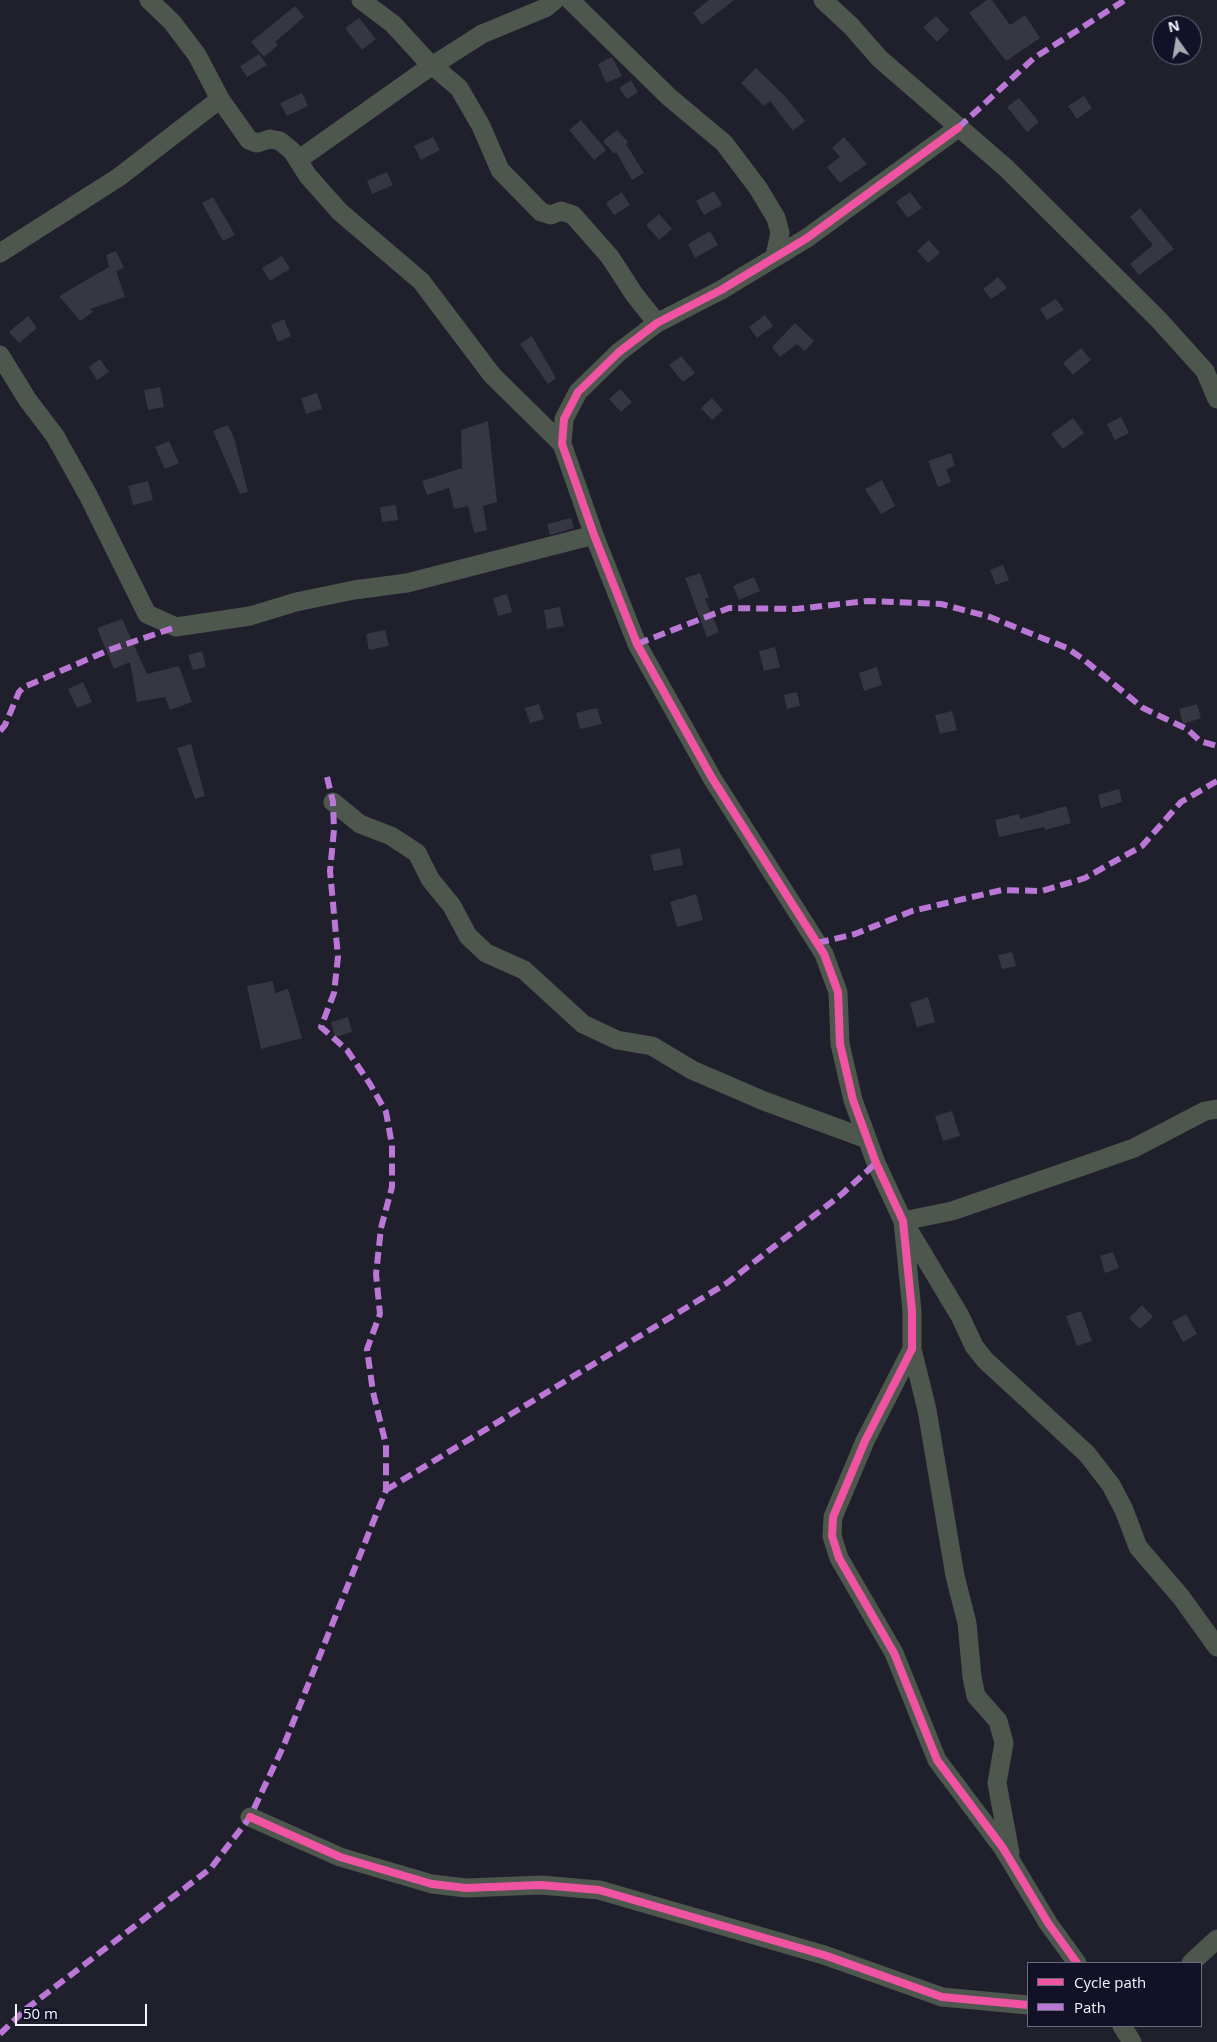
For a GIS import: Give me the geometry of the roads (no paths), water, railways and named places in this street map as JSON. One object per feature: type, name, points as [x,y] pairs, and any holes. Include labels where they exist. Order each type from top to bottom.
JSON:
[{"type":"street","points":[[149,0],[172,22],[197,55],[220,99],[249,140],[257,143],[270,139],[280,141],[292,151],[308,176],[340,212],[421,281],[492,375],[562,444]]},
{"type":"street","points":[[361,0],[393,24],[458,88],[481,126],[500,170],[541,212],[552,215],[561,211],[573,215],[610,257],[634,294],[657,323]]},
{"type":"street","points":[[298,160],[482,34],[545,8],[555,0]]},
{"type":"street","points":[[570,0],[669,97],[724,143],[758,188],[776,218],[780,233],[775,256]]},
{"type":"street","points":[[823,0],[851,26],[880,60],[1020,182],[1159,320],[1211,368],[1217,398]]},
{"type":"street","points":[[0,253],[119,176],[220,99]]},
{"type":"street","points":[[958,128],[807,238],[721,290],[657,323],[619,352],[578,392],[564,419],[562,444],[594,535],[637,644],[712,778],[824,954],[838,992],[840,1044],[853,1100],[867,1139],[903,1221],[955,1308],[974,1346],[985,1360],[1087,1454],[1111,1485],[1124,1510],[1138,1547],[1181,1596],[1217,1647]]},
{"type":"street","points":[[0,355],[60,444],[127,570],[146,614],[176,627],[250,616],[296,602],[407,583],[594,535]]},
{"type":"street","points":[[333,802],[360,824],[391,836],[416,853],[430,879],[452,906],[468,936],[486,953],[524,970],[583,1024],[617,1040],[652,1046],[692,1070],[764,1101],[867,1139]]},
{"type":"street","points":[[903,1221],[952,1211],[1134,1148],[1204,1111],[1217,1109]]},
{"type":"street","points":[[903,1221],[912,1311],[912,1349],[928,1410],[955,1576],[967,1623],[972,1676],[976,1696],[998,1721],[1004,1743],[997,1782],[1013,1864]]},
{"type":"street","points":[[912,1349],[865,1441],[833,1516],[832,1536],[839,1558],[894,1653],[937,1760],[1003,1848],[1048,1923],[1076,1962]]},
{"type":"street","points":[[250,1817],[340,1857],[432,1884],[466,1888],[541,1885],[599,1890],[824,1955],[942,1997],[1027,2005]]},
{"type":"street","points":[[1192,1962],[1217,1939]]},
{"type":"street","points":[[1123,2027],[1132,2042]]}]
